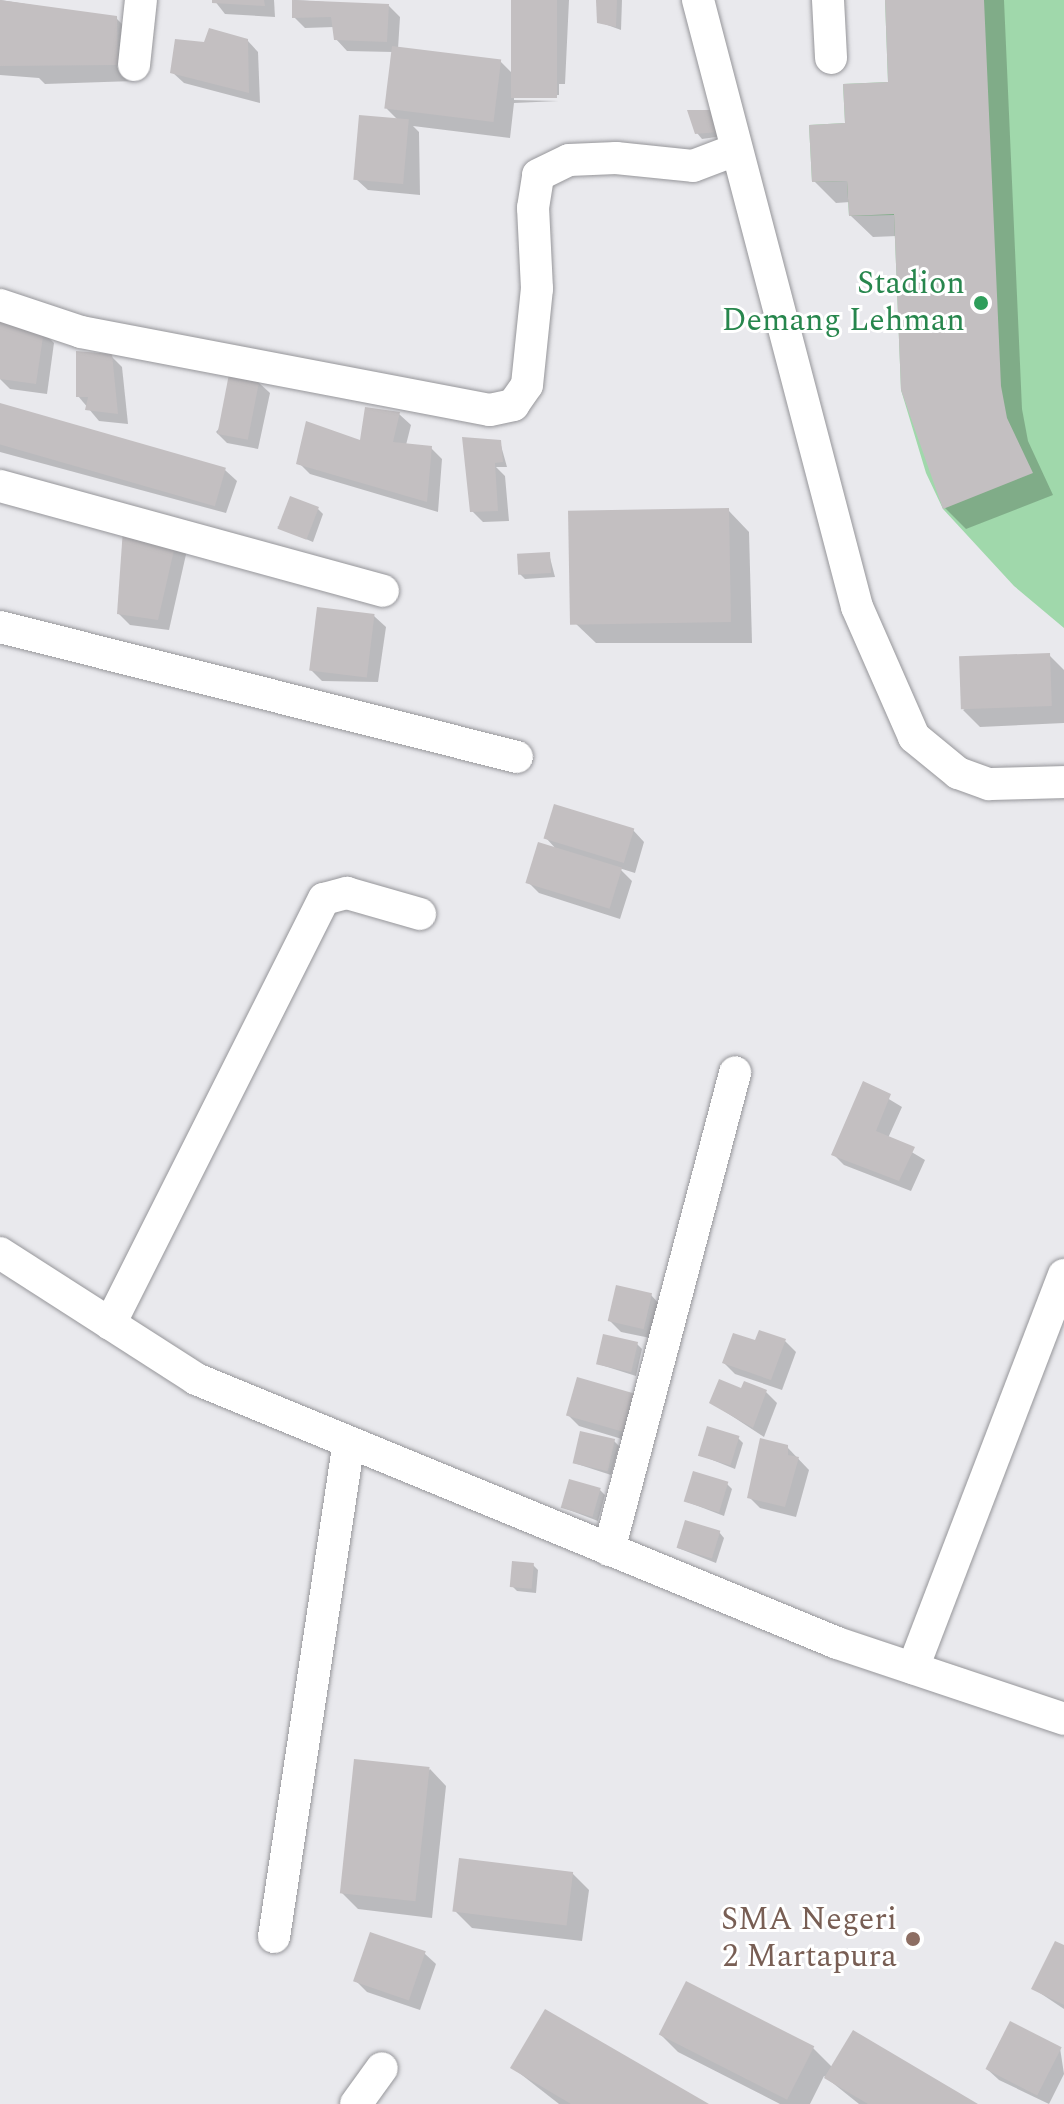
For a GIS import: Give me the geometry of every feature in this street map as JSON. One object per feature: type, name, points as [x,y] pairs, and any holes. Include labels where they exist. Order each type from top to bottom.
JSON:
[{"type":"street","points":[[134,65],[141,0]]},
{"type":"street","points":[[698,0],[857,607],[914,737],[958,773],[989,784],[1064,782]]},
{"type":"street","points":[[828,0],[831,58]]},
{"type":"street","points":[[0,305],[81,332],[490,410],[513,405],[527,385],[538,175],[569,160],[616,158],[693,166],[735,150]]},
{"type":"street","points":[[0,486],[383,591]]},
{"type":"street","points":[[0,627],[517,757]]},
{"type":"street","points":[[110,1324],[324,899],[347,893],[420,914]]},
{"type":"street","points":[[609,1550],[735,1072]]},
{"type":"street","points":[[0,1253],[196,1379],[837,1643],[1064,1719]]},
{"type":"street","points":[[913,1668],[1052,1342],[1064,1275]]},
{"type":"street","points":[[274,1937],[349,1443]]},
{"type":"street","points":[[356,2104],[382,2068]]},
{"type":"green space","name":"Stadion Demang Lehman","points":[[885,0],[1064,0],[1064,628],[1014,586],[943,509],[926,473],[901,390],[894,215],[849,216],[847,181],[812,182],[809,125],[845,123],[843,84],[888,82]]},
{"type":"building","points":[[0,0],[117,16],[118,65],[0,66]]},
{"type":"building","points":[[212,0],[264,0],[265,6],[212,3]]},
{"type":"building","points":[[292,0],[389,4],[387,42],[334,40],[331,17],[292,18]]},
{"type":"building","points":[[511,0],[557,0],[557,98],[511,98]]},
{"type":"building","points":[[596,0],[617,0],[616,27],[597,23]]},
{"type":"building","points":[[885,0],[984,0],[1001,386],[1007,418],[1033,473],[943,509],[901,390],[894,214],[849,216],[847,181],[812,182],[809,125],[845,123],[843,84],[888,82]]},
{"type":"building","points":[[209,28],[248,39],[249,93],[170,73],[175,39],[204,42]]},
{"type":"building","points":[[392,46],[501,59],[494,122],[384,109]]},
{"type":"building","points":[[687,110],[716,110],[719,132],[695,134]]},
{"type":"building","points":[[359,115],[409,119],[403,184],[353,180]]},
{"type":"building","points":[[0,320],[44,330],[36,384],[0,379]]},
{"type":"building","points":[[76,351],[112,354],[118,414],[85,410],[88,397],[76,397]]},
{"type":"building","points":[[229,374],[259,380],[248,440],[217,434]]},
{"type":"building","points":[[0,403],[226,468],[215,506],[0,445]]},
{"type":"building","points":[[365,407],[400,412],[393,442],[432,446],[427,502],[296,464],[306,421],[360,440]]},
{"type":"building","points":[[462,437],[501,440],[503,462],[495,463],[498,511],[470,512]]},
{"type":"building","points":[[290,496],[319,507],[306,540],[277,529]]},
{"type":"building","points":[[729,508],[731,622],[570,625],[568,511]]},
{"type":"building","points":[[123,529],[177,537],[158,620],[117,614]]},
{"type":"building","points":[[550,552],[551,573],[518,575],[517,554]]},
{"type":"building","points":[[317,607],[375,614],[367,678],[309,671]]},
{"type":"building","points":[[1050,653],[1052,706],[961,709],[959,656]]},
{"type":"building","points":[[554,804],[634,829],[624,863],[543,838]]},
{"type":"building","points":[[538,842],[622,868],[610,909],[525,883]]},
{"type":"building","points":[[863,1081],[891,1094],[876,1131],[915,1147],[899,1181],[831,1155]]},
{"type":"building","points":[[616,1285],[652,1293],[644,1329],[608,1321]]},
{"type":"building","points":[[759,1330],[786,1339],[771,1380],[722,1363],[733,1333],[755,1340]]},
{"type":"building","points":[[603,1334],[638,1342],[631,1372],[596,1364]]},
{"type":"building","points":[[577,1377],[648,1397],[637,1436],[566,1415]]},
{"type":"building","points":[[719,1379],[741,1388],[744,1381],[767,1390],[753,1428],[709,1403]]},
{"type":"building","points":[[707,1426],[740,1436],[730,1466],[698,1456]]},
{"type":"building","points":[[580,1431],[615,1439],[608,1471],[573,1463]]},
{"type":"building","points":[[760,1438],[788,1445],[788,1455],[799,1457],[785,1507],[747,1498]]},
{"type":"building","points":[[693,1471],[728,1482],[719,1512],[684,1502]]},
{"type":"building","points":[[569,1479],[601,1488],[592,1517],[561,1508]]},
{"type":"building","points":[[685,1520],[720,1531],[712,1559],[677,1548]]},
{"type":"building","points":[[512,1561],[534,1563],[532,1589],[510,1587]]},
{"type":"building","points":[[354,1759],[430,1767],[415,1901],[340,1893]]},
{"type":"building","points":[[459,1858],[573,1872],[567,1926],[452,1912]]},
{"type":"building","points":[[370,1932],[426,1951],[409,2000],[353,1981]]},
{"type":"building","points":[[1055,1941],[1064,1945],[1064,2005],[1031,1989]]},
{"type":"building","points":[[686,1981],[814,2046],[787,2100],[659,2034]]},
{"type":"building","points":[[545,2009],[709,2104],[571,2104],[510,2068]]},
{"type":"building","points":[[1010,2021],[1062,2047],[1037,2095],[985,2069]]},
{"type":"building","points":[[853,2030],[978,2104],[868,2104],[824,2078]]},
{"type":"place","name":"Stadion Demang Lehman","points":[[981,303]]},
{"type":"place","name":"SMA Negeri 2 Martapura","points":[[913,1939]]}]
